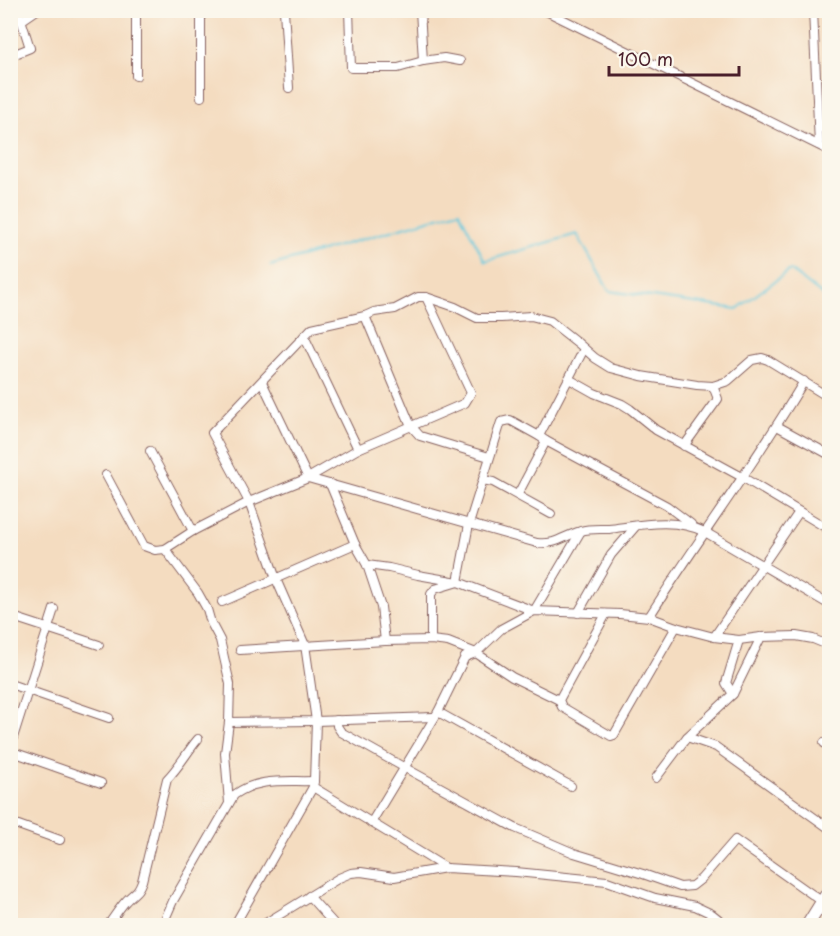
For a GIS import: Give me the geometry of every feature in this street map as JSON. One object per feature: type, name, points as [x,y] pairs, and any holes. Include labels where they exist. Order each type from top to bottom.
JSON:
[{"type":"street","points":[[10,56],[30,48],[18,10]]},
{"type":"street","points":[[21,21],[37,10]]},
{"type":"street","points":[[136,10],[136,76]]},
{"type":"street","points":[[201,10],[201,97]]},
{"type":"street","points":[[284,10],[289,88]]},
{"type":"street","points":[[349,10],[351,68],[398,68],[444,58],[460,61]]},
{"type":"street","points":[[420,10],[423,61]]},
{"type":"street","points":[[544,10],[830,151]]},
{"type":"street","points":[[813,10],[819,145]]},
{"type":"street","points":[[234,926],[314,784],[316,721],[305,645],[276,579],[249,502],[212,433],[312,328],[395,309],[418,297],[426,297],[477,318],[531,316],[550,321],[595,358],[611,368],[640,376],[697,386],[713,386],[728,381],[752,360],[762,358],[830,398]]},
{"type":"street","points":[[106,475],[144,546],[155,550],[165,549],[193,531],[249,502],[308,478],[358,449],[465,403],[471,393],[426,297]]},
{"type":"street","points":[[365,316],[411,426],[420,436],[489,458]]},
{"type":"street","points":[[304,336],[358,449]]},
{"type":"street","points":[[518,494],[569,379],[585,349]]},
{"type":"street","points":[[569,379],[594,393],[622,404],[656,430],[742,477],[830,530]]},
{"type":"street","points":[[648,617],[777,426],[804,381]]},
{"type":"street","points":[[261,382],[308,478],[537,543],[554,543],[581,530],[669,523],[694,527]]},
{"type":"street","points":[[684,446],[718,399],[713,386]]},
{"type":"street","points":[[458,582],[469,524],[489,458],[501,422],[510,420],[667,506],[694,527],[830,605]]},
{"type":"street","points":[[777,426],[830,455]]},
{"type":"street","points":[[150,451],[193,531]]},
{"type":"street","points":[[483,480],[493,482],[518,494],[551,514]]},
{"type":"street","points":[[330,484],[355,544],[367,565],[381,608],[385,641]]},
{"type":"street","points":[[714,637],[799,512]]},
{"type":"street","points":[[578,613],[611,555],[636,526]]},
{"type":"street","points":[[371,823],[405,767],[465,657],[476,652],[501,629],[534,611],[581,530]]},
{"type":"street","points":[[222,602],[355,544]]},
{"type":"street","points":[[165,549],[198,593],[220,640],[230,684],[225,753],[229,803]]},
{"type":"street","points":[[367,565],[458,582],[534,611],[648,617],[714,637],[739,640],[796,636],[813,639],[830,646]]},
{"type":"street","points":[[431,640],[431,594],[435,588],[458,582]]},
{"type":"street","points":[[54,609],[10,749],[101,783]]},
{"type":"street","points":[[559,700],[606,614]]},
{"type":"street","points":[[10,616],[99,645]]},
{"type":"street","points":[[240,650],[385,641],[448,642],[476,652],[512,677],[559,700],[562,707],[611,736],[614,735],[676,627]]},
{"type":"street","points":[[656,778],[687,737],[733,694],[761,637]]},
{"type":"street","points":[[733,694],[726,683],[739,640]]},
{"type":"street","points":[[10,684],[109,718]]},
{"type":"street","points":[[229,722],[337,720],[437,709],[571,786]]},
{"type":"street","points":[[337,720],[341,732],[515,828],[574,853],[680,887],[692,885],[701,879],[735,840],[825,905]]},
{"type":"street","points":[[687,737],[716,747],[830,829]]},
{"type":"street","points":[[107,926],[126,901],[139,890],[167,779],[198,740]]},
{"type":"street","points":[[162,926],[173,901],[234,795],[244,787],[259,782],[314,784],[371,823],[446,868]]},
{"type":"street","points":[[10,822],[60,840]]},
{"type":"street","points":[[261,926],[351,873],[362,872],[394,877],[446,868],[607,881],[655,898],[695,906],[712,914],[727,926]]},
{"type":"street","points":[[807,926],[825,905],[830,889]]},
{"type":"street","points":[[309,896],[336,926]]},
{"type":"waterway","points":[[270,266],[459,211],[485,261],[577,234],[609,291],[737,309],[790,270],[830,301]]}]
